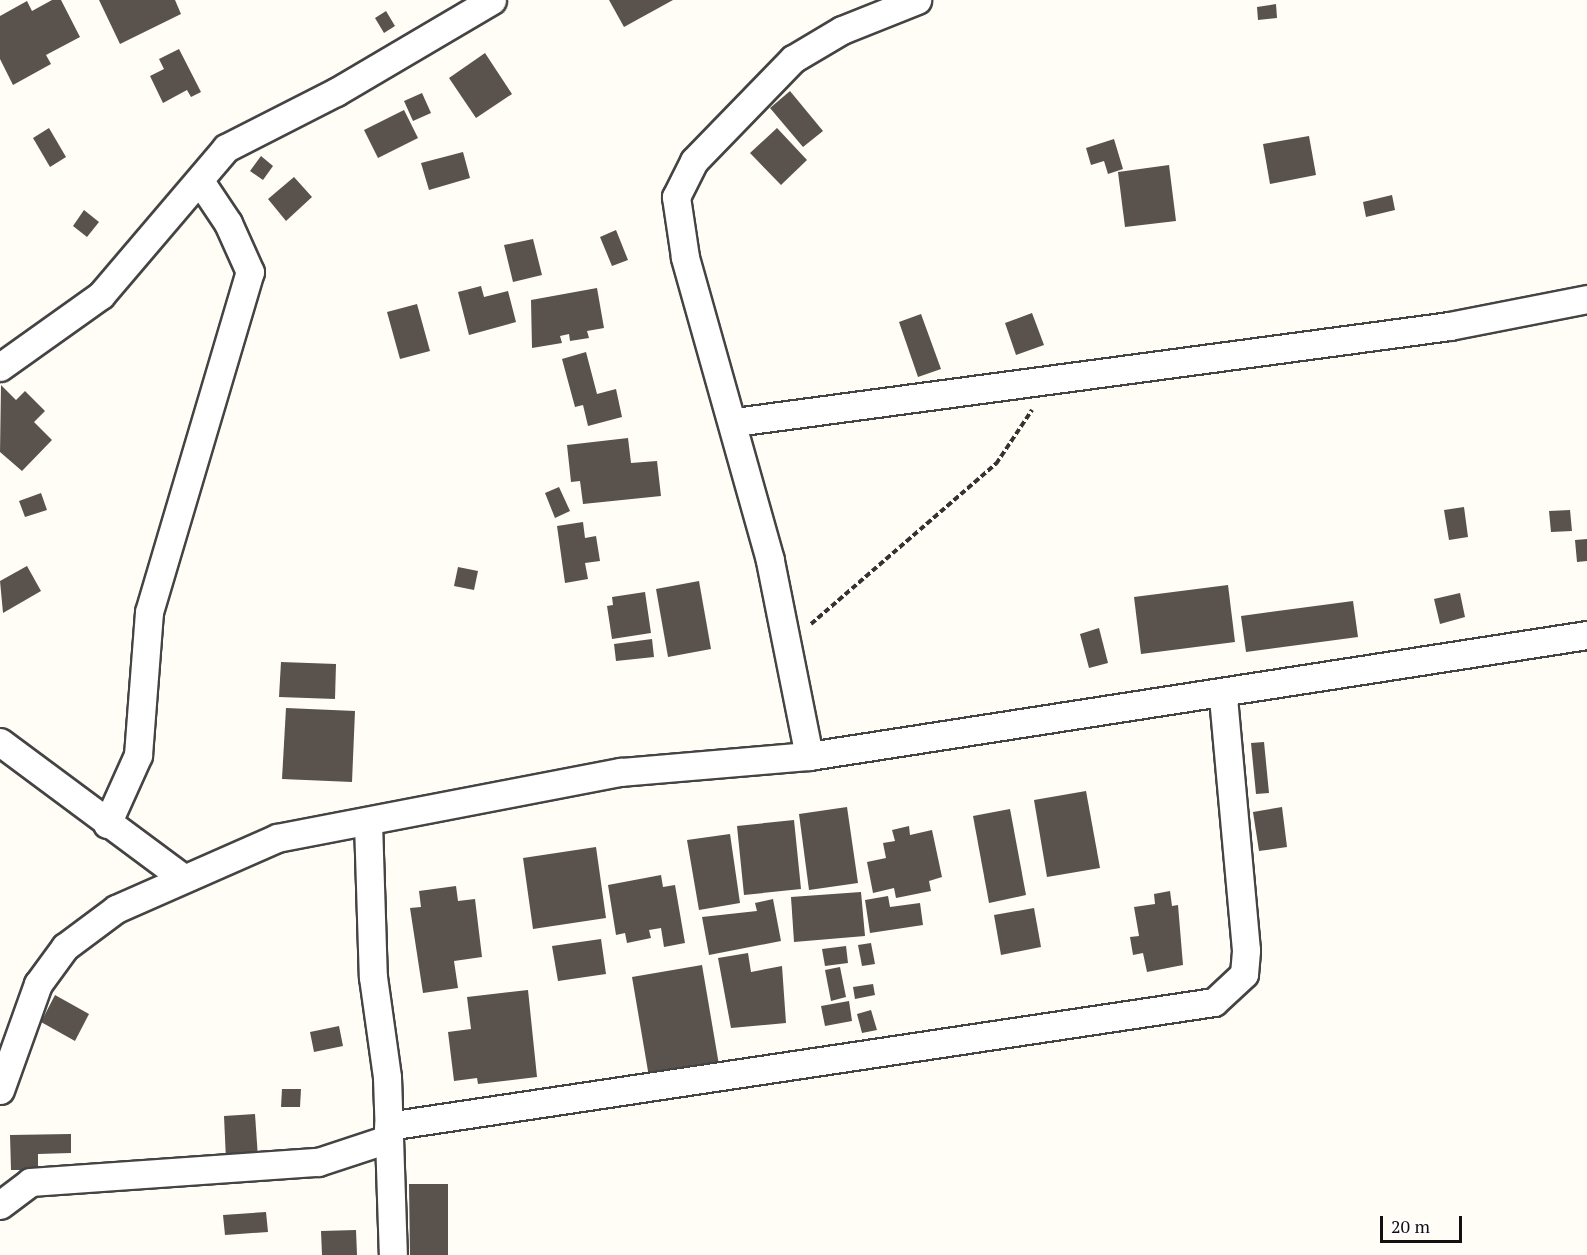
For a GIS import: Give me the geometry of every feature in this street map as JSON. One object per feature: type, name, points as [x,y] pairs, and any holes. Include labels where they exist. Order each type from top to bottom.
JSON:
[{"type":"street","points":[[0,367],[101,295],[226,148],[336,92],[492,0]]},
{"type":"street","points":[[809,756],[788,641],[735,422],[685,257],[676,197],[694,161],[793,59],[842,30],[917,0]]},
{"type":"street","points":[[107,824],[138,755],[149,612],[250,272],[228,223],[200,181]]},
{"type":"street","points":[[735,422],[1450,326],[1587,298]]},
{"type":"street","points":[[0,1090],[38,984],[65,947],[116,909],[277,838],[621,772],[809,756],[1138,702],[1223,695],[1587,635]]},
{"type":"street","points":[[0,1205],[30,1182],[318,1162],[388,1133],[1214,1002],[1244,974],[1246,950],[1223,695]]},
{"type":"street","points":[[0,742],[107,824],[183,878]]},
{"type":"street","points":[[368,822],[373,976],[388,1133],[393,1255]]},
{"type":"path","points":[[788,641],[996,464],[1023,427],[1046,379]]},
{"type":"building","points":[[52,0],[61,0],[80,37],[46,55],[51,64],[13,85],[0,59],[0,16],[27,1],[32,11]]},
{"type":"building","points":[[99,0],[175,0],[181,14],[120,44]]},
{"type":"building","points":[[609,0],[673,0],[624,27]]},
{"type":"building","points":[[1276,4],[1277,18],[1258,20],[1257,7]]},
{"type":"building","points":[[386,11],[395,26],[384,33],[375,18]]},
{"type":"building","points":[[179,49],[201,92],[191,97],[187,90],[163,103],[150,76],[164,69],[159,59]]},
{"type":"building","points":[[485,53],[512,94],[476,118],[449,78]]},
{"type":"building","points":[[790,91],[823,131],[803,147],[770,108]]},
{"type":"building","points":[[422,93],[431,113],[413,121],[404,101]]},
{"type":"building","points":[[404,110],[418,138],[378,158],[364,130]]},
{"type":"building","points":[[49,128],[66,157],[50,167],[33,138]]},
{"type":"building","points":[[777,128],[807,160],[781,185],[750,153]]},
{"type":"building","points":[[1309,136],[1316,175],[1270,184],[1263,144]]},
{"type":"building","points":[[1114,139],[1123,169],[1108,174],[1104,161],[1091,165],[1086,148]]},
{"type":"building","points":[[463,152],[470,178],[429,190],[421,163]]},
{"type":"building","points":[[261,156],[273,166],[263,180],[250,171]]},
{"type":"building","points":[[1169,165],[1176,221],[1125,227],[1118,172]]},
{"type":"building","points":[[294,177],[312,197],[286,221],[268,199]]},
{"type":"building","points":[[1392,195],[1395,210],[1366,217],[1363,202]]},
{"type":"building","points":[[84,210],[99,222],[87,237],[73,226]]},
{"type":"building","points":[[616,230],[628,260],[612,266],[600,237]]},
{"type":"building","points":[[533,239],[542,275],[513,282],[504,245]]},
{"type":"building","points":[[481,286],[484,297],[508,291],[516,322],[469,335],[458,292]]},
{"type":"building","points":[[597,288],[604,328],[587,331],[589,338],[570,341],[569,334],[560,336],[562,343],[532,348],[531,300]]},
{"type":"building","points":[[417,304],[430,351],[400,359],[387,312]]},
{"type":"building","points":[[1032,313],[1044,345],[1016,355],[1005,323]]},
{"type":"building","points":[[921,314],[941,369],[918,377],[899,322]]},
{"type":"building","points":[[586,352],[597,394],[616,389],[622,417],[588,426],[583,405],[575,407],[562,359]]},
{"type":"building","points":[[1,385],[16,400],[25,391],[45,411],[34,422],[52,440],[22,471],[0,452]]},
{"type":"building","points":[[628,438],[631,463],[657,461],[661,496],[583,504],[580,481],[571,482],[567,445]]},
{"type":"building","points":[[559,487],[570,511],[555,518],[545,493]]},
{"type":"building","points":[[41,493],[47,510],[25,517],[19,501]]},
{"type":"building","points":[[1464,507],[1468,537],[1449,540],[1444,510]]},
{"type":"building","points":[[1570,510],[1572,531],[1551,532],[1549,511]]},
{"type":"building","points":[[583,522],[585,538],[596,536],[600,561],[585,563],[588,579],[565,583],[557,526]]},
{"type":"building","points":[[1587,539],[1587,561],[1577,562],[1575,540]]},
{"type":"building","points":[[27,566],[41,591],[3,613],[0,581]]},
{"type":"building","points":[[458,567],[478,571],[474,590],[454,586]]},
{"type":"building","points":[[699,581],[711,649],[668,657],[656,589]]},
{"type":"building","points":[[1228,585],[1235,642],[1141,654],[1134,597]]},
{"type":"building","points":[[645,592],[651,633],[612,639],[607,606],[613,605],[612,597]]},
{"type":"building","points":[[1460,593],[1465,617],[1440,624],[1434,599]]},
{"type":"building","points":[[1353,601],[1358,637],[1246,652],[1241,616]]},
{"type":"building","points":[[1099,628],[1108,663],[1089,668],[1080,634]]},
{"type":"building","points":[[652,639],[654,657],[616,661],[614,644]]},
{"type":"building","points":[[281,662],[336,664],[335,699],[279,697]]},
{"type":"building","points":[[286,708],[355,711],[352,782],[282,779]]},
{"type":"building","points":[[1264,742],[1269,793],[1256,794],[1251,743]]},
{"type":"building","points":[[1086,791],[1100,868],[1047,877],[1034,800]]},
{"type":"building","points":[[847,807],[858,883],[809,890],[799,814]]},
{"type":"building","points":[[1282,807],[1287,847],[1259,851],[1253,812]]},
{"type":"building","points":[[1010,809],[1026,895],[989,903],[973,816]]},
{"type":"building","points":[[794,820],[801,889],[744,895],[737,826]]},
{"type":"building","points":[[909,826],[910,835],[932,830],[942,877],[929,881],[931,891],[896,898],[894,888],[873,893],[867,862],[886,858],[883,843],[895,841],[892,830]]},
{"type":"building","points":[[730,834],[740,903],[699,910],[687,840]]},
{"type":"building","points":[[596,847],[606,918],[533,929],[523,858]]},
{"type":"building","points":[[661,875],[663,887],[675,885],[685,943],[664,947],[661,928],[649,930],[651,938],[627,943],[625,933],[616,935],[608,885]]},
{"type":"building","points":[[456,886],[458,901],[475,899],[482,957],[454,961],[458,988],[423,993],[410,908],[421,907],[419,891]]},
{"type":"building","points":[[1170,891],[1172,906],[1178,905],[1183,965],[1147,972],[1143,953],[1133,955],[1130,937],[1139,936],[1134,907],[1155,904],[1154,894]]},
{"type":"building","points":[[861,892],[865,936],[794,942],[791,897]]},
{"type":"building","points":[[888,896],[890,907],[920,903],[923,925],[870,933],[865,900]]},
{"type":"building","points":[[773,899],[781,941],[709,955],[702,917],[757,911],[755,903]]},
{"type":"building","points":[[1034,908],[1041,947],[1001,955],[994,915]]},
{"type":"building","points":[[601,939],[606,974],[558,981],[552,946]]},
{"type":"building","points":[[871,943],[875,964],[862,966],[858,945]]},
{"type":"building","points":[[846,946],[848,963],[825,966],[822,949]]},
{"type":"building","points":[[748,953],[751,972],[782,966],[786,1023],[731,1028],[718,958]]},
{"type":"building","points":[[702,965],[719,1065],[649,1077],[632,977]]},
{"type":"building","points":[[840,967],[846,997],[831,1001],[825,970]]},
{"type":"building","points":[[873,984],[875,995],[855,999],[853,987]]},
{"type":"building","points":[[528,990],[537,1077],[478,1084],[477,1078],[454,1081],[448,1032],[471,1029],[467,997]]},
{"type":"building","points":[[55,995],[89,1014],[75,1041],[41,1022]]},
{"type":"building","points":[[849,1001],[852,1021],[825,1026],[821,1006]]},
{"type":"building","points":[[871,1010],[877,1030],[862,1033],[857,1014]]},
{"type":"building","points":[[339,1026],[343,1046],[314,1052],[310,1032]]},
{"type":"building","points":[[282,1089],[301,1089],[300,1107],[281,1107]]},
{"type":"building","points":[[255,1114],[258,1158],[226,1160],[224,1116]]},
{"type":"building","points":[[71,1134],[71,1153],[38,1154],[38,1170],[11,1170],[10,1135]]},
{"type":"building","points":[[409,1184],[448,1184],[448,1255],[410,1255]]},
{"type":"building","points":[[266,1212],[268,1232],[225,1235],[223,1215]]},
{"type":"building","points":[[356,1230],[357,1255],[322,1255],[321,1231]]}]
